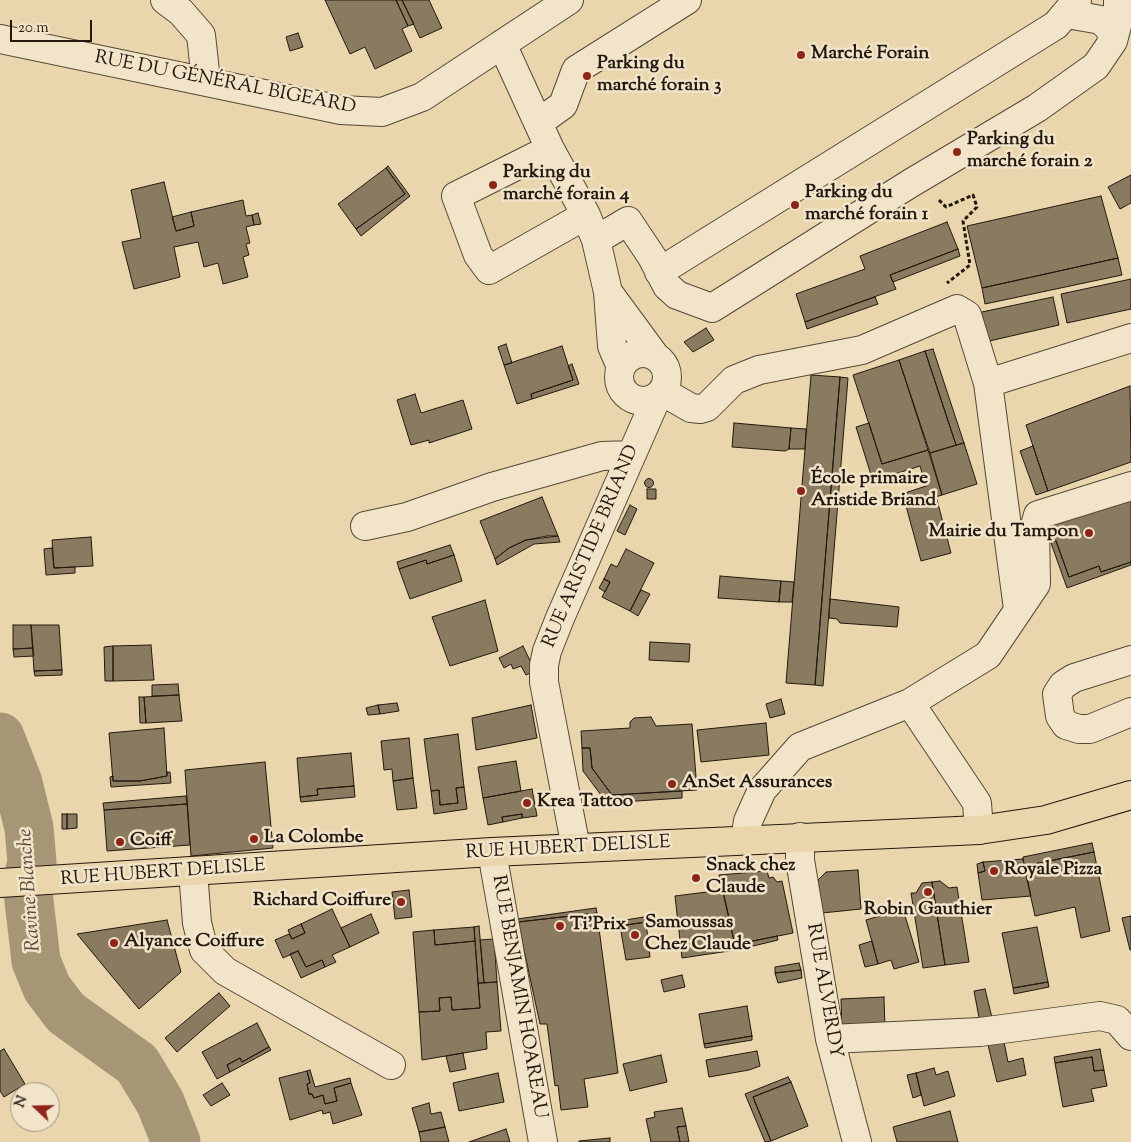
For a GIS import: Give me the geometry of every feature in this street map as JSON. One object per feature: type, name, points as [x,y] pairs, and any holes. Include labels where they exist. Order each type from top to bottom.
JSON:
[{"type":"main road","name":"RUE HUBERT DELISLE","points":[[0,883],[492,852],[979,830],[1046,820],[1131,794]]},
{"type":"street","points":[[165,0],[181,12],[201,35],[206,81]]},
{"type":"street","name":"RUE DU GÉNÉRAL BIGEARD","points":[[4,40],[341,110],[382,112],[422,97],[569,0]]},
{"type":"street","points":[[538,123],[563,105],[576,70],[687,0]]},
{"type":"street","points":[[596,240],[628,222],[667,286],[677,295],[712,308],[918,178],[1037,108],[1096,66],[1113,41],[1118,22],[1118,0]]},
{"type":"street","points":[[659,272],[1056,25],[1072,7],[1101,20],[1110,29],[1113,41]]},
{"type":"street","name":"RUE ARISTIDE BRIAND","points":[[502,44],[550,149],[586,215],[596,240],[608,292],[612,346],[620,367],[619,383],[627,396],[642,402],[660,394]]},
{"type":"street","points":[[550,149],[456,196],[478,255],[489,270],[586,215]]},
{"type":"street","name":"RUE ARISTIDE BRIAND","points":[[576,848],[544,682],[544,665],[560,618],[615,496],[630,455],[667,376],[666,368],[608,292]]},
{"type":"street","points":[[660,394],[691,408],[700,409],[707,407],[734,380],[759,370],[862,350],[957,309],[967,315],[988,383],[1018,609]]},
{"type":"street","points":[[988,383],[1131,338]]},
{"type":"street","points":[[620,367],[625,361],[639,353],[655,356]]},
{"type":"street","points":[[365,526],[407,517],[492,487],[602,456],[630,455]]},
{"type":"street","points":[[745,840],[748,821],[762,790],[800,747],[910,703],[988,655],[1036,584],[1035,526],[1038,515],[1131,486]]},
{"type":"street","points":[[1131,660],[1074,678],[1062,685],[1057,694],[1057,706],[1060,716],[1066,725],[1079,729],[1090,728],[1131,712]]},
{"type":"street","points":[[910,703],[977,803],[979,830]]},
{"type":"street","name":"RUE ALVERDY","points":[[800,837],[800,860],[830,1039],[857,1142]]},
{"type":"street","name":"RUE BENJAMIN HOAREAU","points":[[492,852],[543,1142]]},
{"type":"street","points":[[193,871],[197,923],[204,950],[225,971],[390,1065]]},
{"type":"street","points":[[830,1039],[980,1032],[1100,1016],[1117,1020],[1131,1036]]},
{"type":"path","points":[[918,178],[927,193],[943,202],[946,207],[973,195],[977,207],[964,221],[970,265],[945,284],[942,290],[947,314]]},
{"type":"building","points":[[325,0],[396,0],[408,26],[402,29],[412,51],[375,69],[365,47],[350,54]]},
{"type":"building","points":[[396,0],[402,0],[414,24],[408,26]]},
{"type":"building","points":[[402,0],[429,0],[442,28],[420,38]]},
{"type":"building","points":[[298,33],[303,47],[290,51],[286,37]]},
{"type":"building","points":[[388,166],[410,196],[361,236],[356,229],[405,194],[386,168]]},
{"type":"building","points":[[386,168],[405,194],[356,229],[338,204]]},
{"type":"building","points":[[1131,175],[1131,203],[1120,209],[1108,187]]},
{"type":"building","points":[[164,182],[176,231],[194,226],[191,212],[243,200],[246,216],[252,215],[254,225],[246,227],[250,243],[246,244],[249,255],[243,257],[248,277],[223,284],[218,263],[204,267],[198,242],[174,247],[180,277],[134,289],[122,242],[141,238],[131,190]]},
{"type":"building","points":[[1101,196],[1118,258],[982,288],[967,226]]},
{"type":"building","points":[[191,212],[194,226],[176,231],[172,217]]},
{"type":"building","points":[[258,213],[261,224],[254,225],[252,215]]},
{"type":"building","points":[[947,222],[958,249],[890,275],[896,289],[805,322],[796,294],[865,269],[860,256]]},
{"type":"building","points":[[958,249],[960,256],[893,282],[890,275]]},
{"type":"building","points":[[1118,258],[1122,275],[985,304],[982,288]]},
{"type":"building","points":[[1131,279],[1131,309],[1067,323],[1061,294]]},
{"type":"building","points":[[875,297],[878,304],[807,329],[805,322]]},
{"type":"building","points":[[1053,297],[1059,325],[985,342],[977,313]]},
{"type":"building","points":[[706,328],[714,340],[693,352],[684,342]]},
{"type":"building","points":[[506,344],[512,363],[504,365],[498,347]]},
{"type":"building","points":[[562,346],[573,380],[531,394],[532,399],[517,404],[504,365]]},
{"type":"building","points":[[933,349],[964,443],[956,445],[925,351]]},
{"type":"building","points":[[925,351],[956,445],[930,453],[899,360]]},
{"type":"building","points":[[899,360],[928,450],[882,464],[853,375]]},
{"type":"building","points":[[572,364],[579,384],[532,399],[531,394],[573,380],[568,366]]},
{"type":"building","points":[[811,375],[840,377],[815,685],[786,683]]},
{"type":"building","points":[[840,377],[848,378],[823,686],[815,685]]},
{"type":"building","points":[[1130,386],[1131,462],[1048,491],[1026,425]]},
{"type":"building","points":[[415,394],[421,413],[463,400],[472,429],[429,443],[429,440],[411,445],[397,400]]},
{"type":"building","points":[[734,423],[791,428],[789,449],[785,451],[732,447]]},
{"type":"building","points":[[869,423],[882,464],[928,450],[942,495],[906,506],[902,494],[926,486],[920,466],[873,481],[856,427]]},
{"type":"building","points":[[791,428],[806,429],[805,449],[789,449]]},
{"type":"building","points":[[964,443],[977,484],[942,495],[930,453]]},
{"type":"building","points":[[1033,446],[1048,491],[1036,495],[1020,451]]},
{"type":"building","points":[[649,479],[653,483],[649,487],[645,483]]},
{"type":"building","points":[[647,489],[656,489],[656,499],[647,499]]},
{"type":"building","name":"Mairie du Tampon","points":[[1131,495],[1131,562],[1101,572],[1099,566],[1069,577],[1056,541],[1051,543],[1045,525]]},
{"type":"building","points":[[936,496],[951,553],[921,561],[906,506]]},
{"type":"building","points":[[542,497],[558,536],[526,540],[509,548],[495,559],[480,521]]},
{"type":"building","points":[[630,505],[637,509],[625,535],[617,531]]},
{"type":"building","points":[[558,536],[560,542],[534,544],[497,565],[495,559],[509,548],[526,540]]},
{"type":"building","points":[[91,537],[93,566],[54,568],[52,540]]},
{"type":"building","points":[[1056,541],[1069,577],[1099,566],[1101,572],[1131,562],[1131,565],[1067,588],[1051,543]]},
{"type":"building","points":[[450,545],[454,555],[427,564],[426,560],[399,569],[397,562]]},
{"type":"building","points":[[52,548],[54,568],[75,567],[75,573],[46,575],[44,549]]},
{"type":"building","points":[[626,549],[654,563],[630,611],[602,597],[610,582],[604,579],[611,564],[617,567]]},
{"type":"building","points":[[454,555],[462,581],[410,599],[399,569],[426,560],[427,564]]},
{"type":"building","points":[[720,576],[781,581],[779,602],[718,598]]},
{"type":"building","points":[[604,579],[610,582],[605,592],[599,588]]},
{"type":"building","points":[[781,581],[794,582],[792,602],[779,602]]},
{"type":"building","points":[[641,590],[650,594],[638,616],[630,611]]},
{"type":"building","points":[[830,599],[899,607],[897,627],[840,623],[837,619],[829,618]]},
{"type":"building","points":[[485,600],[498,651],[450,666],[432,617]]},
{"type":"building","points":[[13,625],[31,625],[33,648],[13,649]]},
{"type":"building","points":[[31,625],[59,625],[62,670],[34,671]]},
{"type":"building","points":[[650,642],[690,644],[689,662],[649,660]]},
{"type":"building","points":[[151,645],[154,680],[113,681],[113,646]]},
{"type":"building","points":[[113,646],[113,681],[105,681],[104,647]]},
{"type":"building","points":[[523,646],[535,671],[526,675],[521,666],[513,669],[511,664],[504,668],[499,658]]},
{"type":"building","points":[[33,648],[34,656],[14,657],[13,649]]},
{"type":"building","points":[[62,670],[62,675],[35,676],[34,671]]},
{"type":"building","points":[[178,684],[179,695],[152,696],[152,685]]},
{"type":"building","points":[[179,695],[182,721],[146,723],[144,697]]},
{"type":"building","points":[[139,697],[144,697],[146,723],[140,723]]},
{"type":"building","points":[[781,699],[785,714],[770,718],[766,704]]},
{"type":"building","points":[[397,703],[399,711],[380,714],[378,705]]},
{"type":"building","points":[[378,705],[380,714],[368,715],[366,708]]},
{"type":"building","points":[[531,705],[537,738],[476,750],[472,718]]},
{"type":"building","points":[[651,717],[656,726],[692,724],[697,790],[612,795],[592,768],[590,748],[582,748],[581,731],[630,728],[630,722],[634,718]]},
{"type":"building","points":[[766,723],[769,755],[701,762],[697,730]]},
{"type":"building","points":[[164,728],[167,776],[140,781],[113,781],[109,733]]},
{"type":"building","points":[[458,734],[464,787],[456,788],[458,803],[440,805],[439,790],[431,791],[424,739]]},
{"type":"building","points":[[409,738],[413,778],[393,781],[392,769],[384,770],[381,741]]},
{"type":"building","points":[[582,748],[590,748],[592,768],[612,795],[682,791],[682,798],[607,803],[583,771]]},
{"type":"building","points":[[351,753],[354,786],[317,789],[318,795],[300,797],[297,758]]},
{"type":"building","points":[[516,761],[521,791],[483,798],[478,767]]},
{"type":"building","points":[[265,762],[273,848],[191,856],[185,770]]},
{"type":"building","points":[[167,772],[170,772],[171,783],[111,787],[110,777],[113,776],[113,781],[140,781],[167,776]]},
{"type":"building","points":[[413,778],[417,808],[397,810],[393,781]]},
{"type":"building","points":[[354,786],[355,797],[301,802],[300,797],[318,795],[317,789]]},
{"type":"building","points":[[464,787],[467,809],[434,814],[431,791],[439,790],[440,805],[458,803],[456,788]]},
{"type":"building","points":[[532,789],[537,816],[522,818],[522,814],[502,817],[503,822],[488,825],[483,798]]},
{"type":"building","points":[[186,796],[187,804],[104,810],[103,803]]},
{"type":"building","points":[[187,804],[190,845],[107,851],[104,810]]},
{"type":"building","points":[[62,814],[67,814],[67,829],[62,829]]},
{"type":"building","points":[[67,814],[77,814],[77,828],[67,829]]},
{"type":"building","points":[[522,814],[522,818],[503,822],[502,817]]},
{"type":"building","points":[[1092,843],[1094,852],[1024,866],[1023,857]]},
{"type":"building","points":[[1094,852],[1110,931],[1081,938],[1075,907],[1035,916],[1024,866]]},
{"type":"building","points":[[1023,859],[1031,896],[982,900],[978,873],[985,871],[983,862]]},
{"type":"building","points":[[983,862],[985,871],[978,873],[977,864]]},
{"type":"building","points":[[858,870],[861,909],[822,913],[818,880],[826,872]]},
{"type":"building","points":[[767,871],[769,878],[773,877],[777,882],[782,881],[793,933],[743,943],[745,948],[736,950],[719,875]]},
{"type":"building","points":[[940,881],[949,888],[957,887],[969,962],[945,965],[932,882]]},
{"type":"building","points":[[932,882],[945,965],[923,968],[911,893],[916,893],[922,883]]},
{"type":"building","points":[[409,890],[412,917],[395,919],[392,892]]},
{"type":"building","points":[[723,890],[736,950],[682,958],[675,896]]},
{"type":"building","points":[[596,908],[597,913],[518,922],[517,919]]},
{"type":"building","points":[[332,909],[350,947],[332,955],[336,962],[325,967],[322,960],[306,967],[298,951],[283,958],[275,940],[289,934],[292,939],[305,933],[301,924]]},
{"type":"building","points":[[903,909],[919,962],[894,969],[891,960],[878,964],[866,920]]},
{"type":"building","points":[[597,913],[618,1073],[584,1079],[588,1107],[561,1110],[558,1085],[555,1086],[547,1024],[540,1024],[518,922]]},
{"type":"building","points":[[371,914],[379,933],[350,947],[341,928]]},
{"type":"building","points":[[1131,916],[1131,950],[1130,950],[1122,918]]},
{"type":"building","points":[[644,917],[646,922],[620,926],[619,921]]},
{"type":"building","points":[[167,920],[181,972],[139,1009],[77,934]]},
{"type":"building","points":[[646,922],[650,957],[626,960],[620,926]]},
{"type":"building","points":[[301,924],[305,933],[292,939],[288,930]]},
{"type":"building","points":[[479,926],[484,983],[478,983],[474,927]]},
{"type":"building","points":[[474,927],[475,941],[435,945],[434,930]]},
{"type":"building","points":[[1037,927],[1048,982],[1013,988],[1002,933]]},
{"type":"building","points":[[434,930],[435,945],[475,941],[480,1008],[452,1010],[451,997],[439,998],[440,1011],[419,1012],[413,932]]},
{"type":"building","points":[[777,936],[778,940],[745,948],[743,943]]},
{"type":"building","points":[[494,939],[497,982],[484,983],[480,940]]},
{"type":"building","points":[[872,941],[878,964],[865,967],[859,945]]},
{"type":"building","points":[[298,951],[306,967],[322,960],[325,967],[301,978],[290,954]]},
{"type":"building","points":[[799,963],[801,970],[775,973],[775,967]]},
{"type":"building","points":[[801,970],[802,978],[778,983],[775,973]]},
{"type":"building","points":[[682,975],[685,987],[664,992],[661,980]]},
{"type":"building","points":[[497,982],[501,1031],[486,1032],[487,1049],[422,1060],[419,1012],[440,1011],[439,998],[451,997],[452,1010],[480,1008],[478,983]]},
{"type":"building","points":[[1048,982],[1049,987],[1014,994],[1013,988]]},
{"type":"building","points":[[985,989],[994,1026],[981,1028],[974,991]]},
{"type":"building","points":[[219,993],[230,1006],[177,1052],[165,1038]]},
{"type":"building","points":[[884,997],[885,1030],[842,1032],[841,999]]},
{"type":"building","points":[[747,1006],[752,1036],[704,1044],[699,1014]]},
{"type":"building","points":[[257,1023],[269,1047],[242,1062],[240,1058],[227,1065],[230,1072],[217,1079],[202,1052]]},
{"type":"building","points":[[752,1036],[752,1040],[705,1048],[704,1044]]},
{"type":"building","points":[[1004,1042],[1008,1062],[1023,1058],[1026,1075],[997,1082],[988,1045]]},
{"type":"building","points":[[269,1047],[271,1050],[230,1072],[227,1065],[240,1058],[242,1062]]},
{"type":"building","points":[[4,1049],[24,1082],[10,1082],[10,1093],[4,1097],[0,1091],[0,1051]]},
{"type":"building","points":[[1100,1049],[1104,1070],[1094,1071],[1092,1057],[1055,1063],[1054,1057]]},
{"type":"building","points":[[757,1051],[760,1066],[749,1070],[709,1077],[706,1060]]},
{"type":"building","points":[[463,1053],[466,1069],[450,1072],[446,1056]]},
{"type":"building","points":[[661,1055],[667,1082],[630,1091],[623,1064]]},
{"type":"building","points":[[1092,1057],[1094,1071],[1104,1070],[1107,1086],[1091,1089],[1094,1101],[1063,1107],[1055,1063]]},
{"type":"building","points":[[934,1068],[936,1075],[948,1071],[955,1096],[924,1106],[916,1073]]},
{"type":"building","points":[[310,1070],[315,1087],[350,1078],[351,1083],[334,1088],[337,1101],[325,1104],[323,1095],[314,1098],[312,1094],[309,1094],[307,1084],[310,1083],[307,1071]]},
{"type":"building","points":[[307,1071],[310,1083],[307,1084],[309,1094],[312,1094],[314,1098],[323,1095],[325,1104],[337,1101],[334,1088],[351,1083],[362,1115],[333,1124],[330,1112],[323,1114],[322,1110],[290,1120],[279,1078]]},
{"type":"building","points":[[498,1073],[504,1102],[459,1111],[453,1083]]},
{"type":"building","points":[[916,1073],[921,1095],[913,1098],[907,1075]]},
{"type":"building","points":[[788,1077],[791,1082],[753,1097],[771,1141],[765,1142],[745,1094]]},
{"type":"building","points":[[791,1082],[808,1126],[771,1141],[753,1097]]},
{"type":"building","points":[[222,1083],[230,1095],[211,1106],[203,1095]]},
{"type":"building","points":[[429,1103],[431,1114],[441,1112],[445,1127],[419,1132],[412,1108]]},
{"type":"building","points":[[682,1108],[686,1126],[677,1127],[680,1142],[651,1142],[646,1119],[655,1117],[654,1112]]},
{"type":"building","points":[[950,1111],[958,1142],[897,1142],[893,1127]]},
{"type":"building","points":[[686,1126],[689,1142],[680,1142],[677,1127]]},
{"type":"building","points":[[445,1127],[449,1142],[421,1142],[419,1132]]},
{"type":"building","points":[[506,1129],[510,1142],[469,1142]]},
{"type":"building","points":[[610,1138],[610,1142],[579,1142],[579,1141]]},
{"type":"waterway","name":"Ravine Blanche","points":[[0,737],[18,783],[29,828],[32,862],[27,883],[36,961],[47,988],[66,1013],[137,1064],[160,1102],[176,1142]]},
{"type":"place","name":"Marché Forain","points":[[801,55]]},
{"type":"place","name":"Parking du marché forain 3","points":[[587,76]]},
{"type":"place","name":"Parking du marché forain 2","points":[[957,152]]},
{"type":"place","name":"Parking du marché forain 4","points":[[493,185]]},
{"type":"place","name":"Parking du marché forain 1","points":[[795,205]]},
{"type":"place","name":"École primaire Aristide Briand","points":[[801,491]]},
{"type":"place","name":"Mairie du Tampon","points":[[1089,533]]},
{"type":"place","name":"AnSet Assurances","points":[[672,784]]},
{"type":"place","name":"Krea Tattoo","points":[[527,803]]},
{"type":"place","name":"La Colombe","points":[[254,839]]},
{"type":"place","name":"Coiff","points":[[120,842]]},
{"type":"place","name":"Royale Pizza","points":[[994,871]]},
{"type":"place","name":"Snack chez Claude","points":[[696,878]]},
{"type":"place","name":"Robin Gauthier","points":[[928,892]]},
{"type":"place","name":"Richard Coiffure","points":[[401,902]]},
{"type":"place","name":"Ti'Prix","points":[[560,926]]},
{"type":"place","name":"Samoussas Chez Claude","points":[[635,935]]},
{"type":"place","name":"Alyance Coiffure","points":[[114,943]]}]
